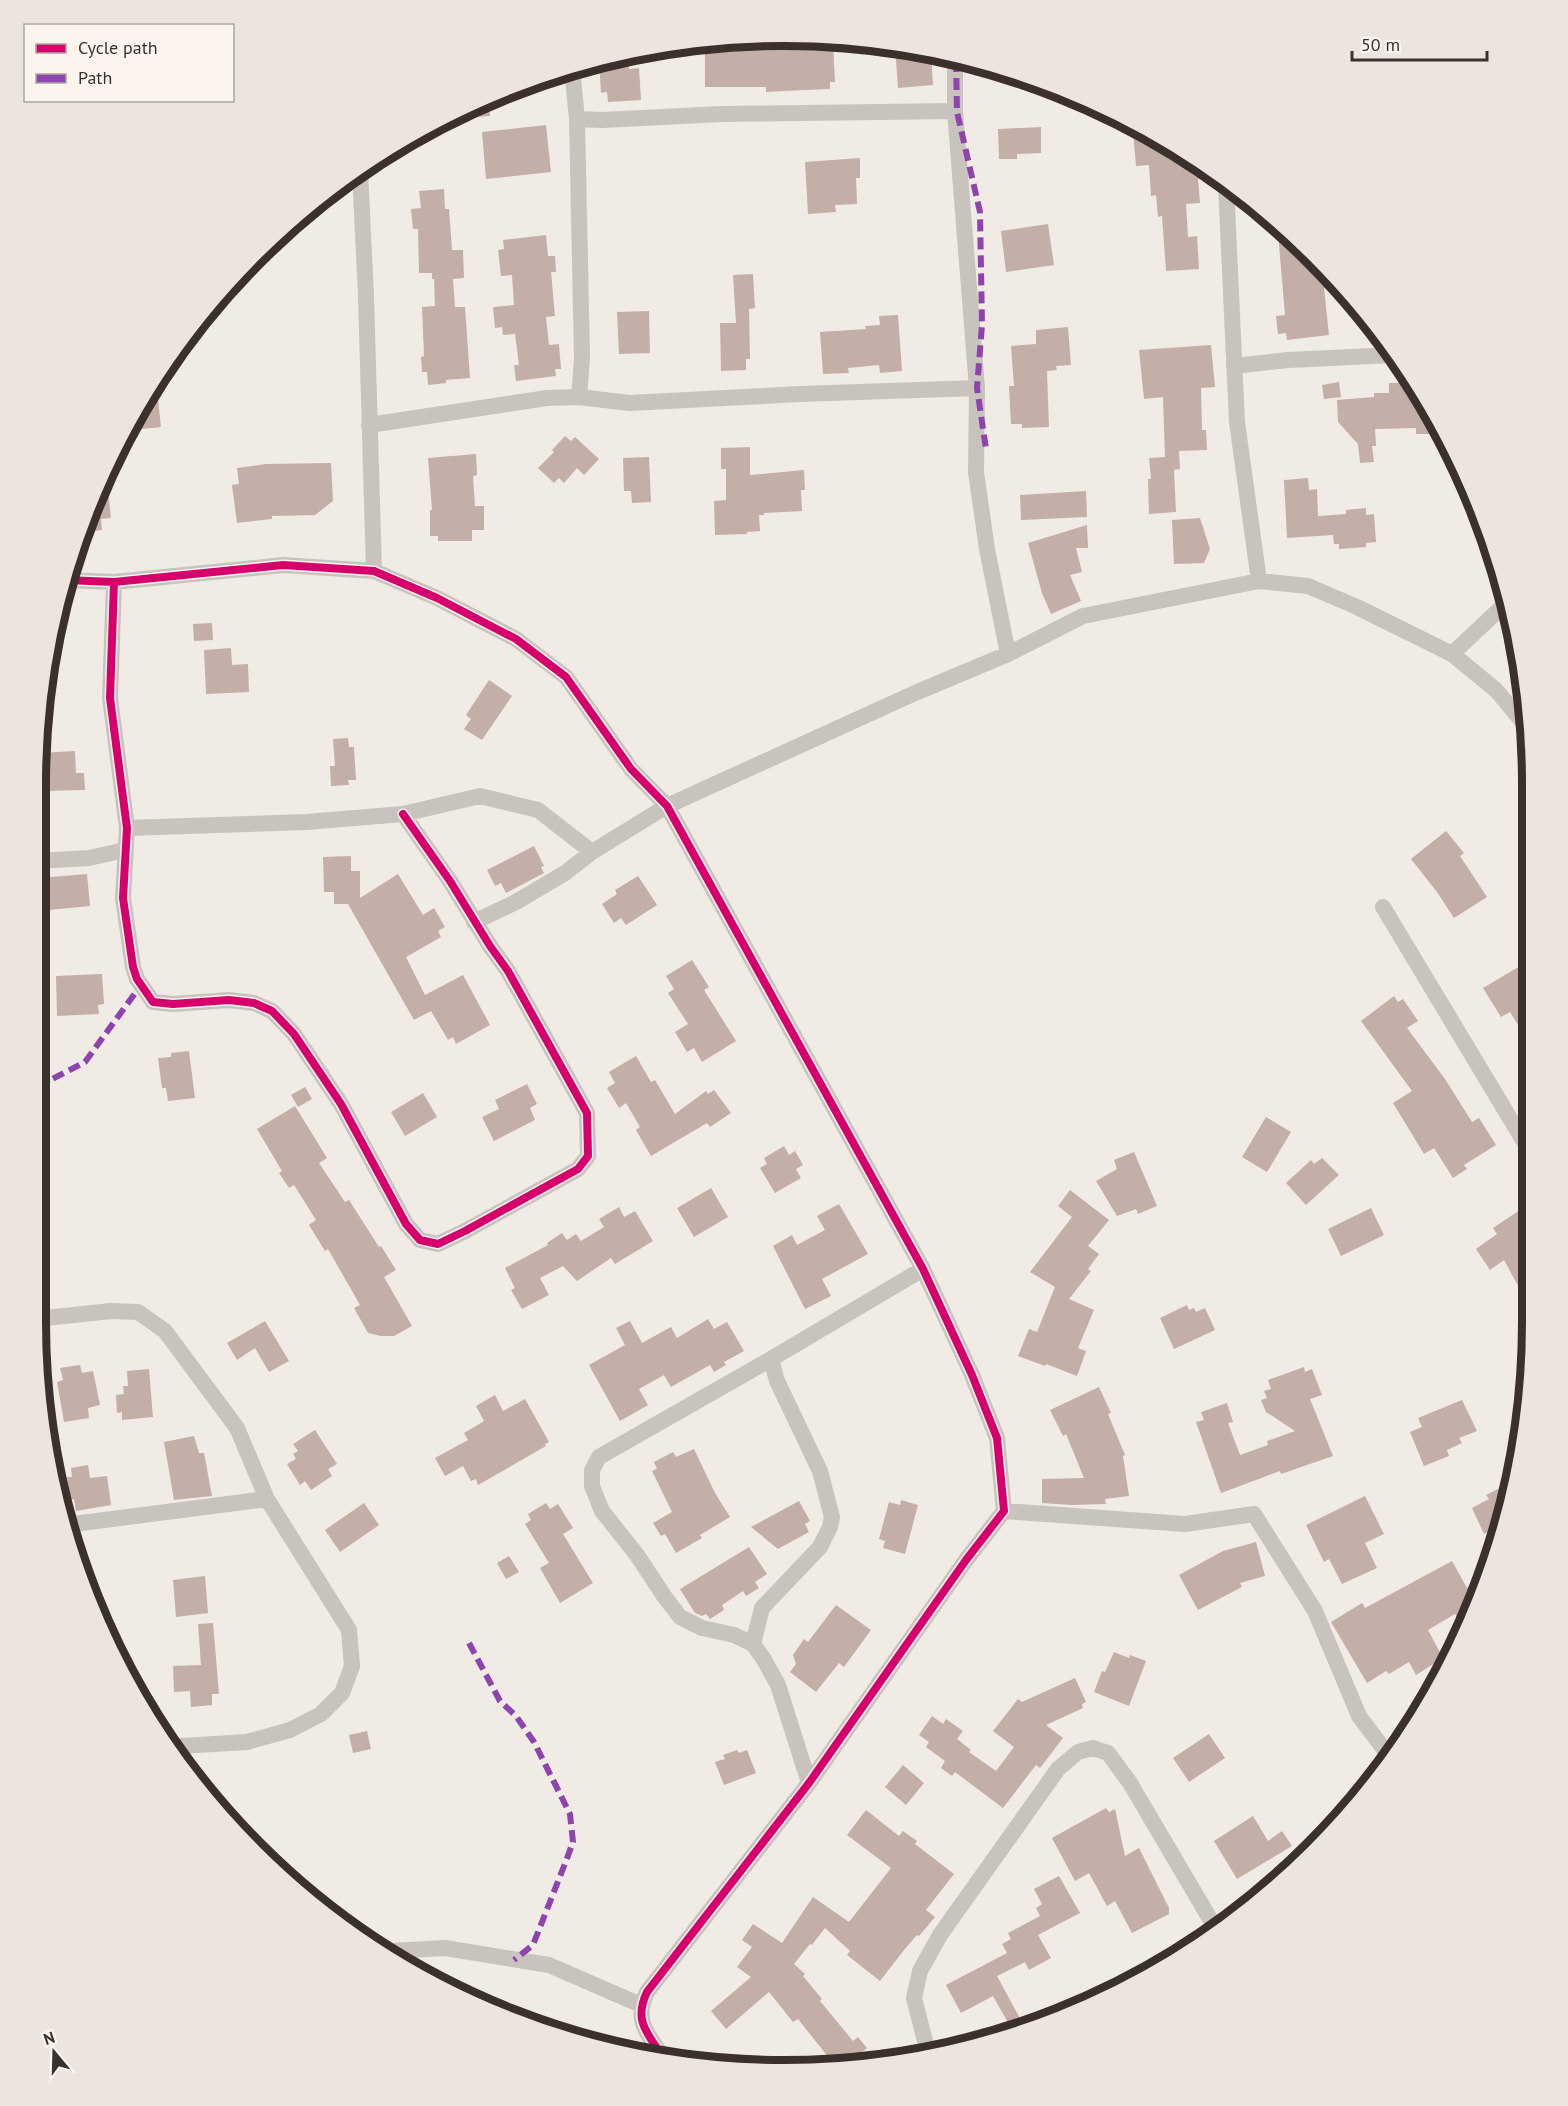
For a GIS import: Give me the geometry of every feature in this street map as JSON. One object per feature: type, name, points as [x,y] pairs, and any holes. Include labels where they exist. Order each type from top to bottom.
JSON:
[{"type":"street","points":[[954,67],[955,111],[977,388],[976,472],[987,549],[1008,654]]},
{"type":"street","points":[[573,78],[577,119],[582,358],[579,397]]},
{"type":"street","points":[[577,119],[612,120],[721,114],[955,111]]},
{"type":"street","points":[[360,181],[374,571]]},
{"type":"street","points":[[1226,194],[1237,422],[1259,581]]},
{"type":"street","points":[[1234,366],[1288,360],[1384,355]]},
{"type":"street","points":[[369,425],[548,398],[579,397],[629,403],[977,388]]},
{"type":"street","points":[[76,580],[114,582],[283,565],[374,571],[437,598],[516,639],[566,677],[631,769],[667,806],[923,1269],[972,1375],[997,1438],[1004,1511],[966,1560],[809,1783],[653,1983],[641,2005],[646,2031],[657,2048]]},
{"type":"street","points":[[474,922],[516,902],[565,873],[592,852],[667,806],[915,693],[1008,654],[1083,616],[1259,581],[1308,586],[1452,654],[1496,690],[1518,716]]},
{"type":"street","points":[[114,582],[110,698],[127,828],[123,898],[136,979],[153,1002],[173,1004],[229,1000],[254,1003],[272,1011],[294,1034],[341,1104],[406,1224],[420,1240],[438,1244],[465,1232],[578,1169],[588,1156],[586,1113],[508,970],[403,814]]},
{"type":"street","points":[[1452,654],[1500,609]]},
{"type":"street","points":[[127,828],[307,822],[403,814],[480,796],[538,810],[592,852]]},
{"type":"street","points":[[46,860],[89,858],[125,850]]},
{"type":"street","points":[[1383,907],[1522,1138]]},
{"type":"street","points":[[809,1783],[778,1686],[753,1644],[734,1635],[702,1629],[680,1617],[637,1555],[602,1511],[591,1486],[592,1470],[599,1457],[923,1269]]},
{"type":"street","points":[[46,1318],[111,1311],[138,1312],[165,1331],[237,1428],[267,1500],[349,1630],[352,1666],[342,1693],[321,1714],[290,1730],[247,1742],[181,1746]]},
{"type":"street","points":[[753,1644],[762,1608],[820,1547],[830,1527],[832,1517],[820,1470],[777,1381],[771,1359]]},
{"type":"street","points":[[75,1524],[267,1500]]},
{"type":"street","points":[[1004,1511],[1185,1524],[1254,1514],[1315,1611],[1359,1716],[1384,1750]]},
{"type":"street","points":[[926,2045],[914,1998],[920,1971],[940,1935],[1058,1768],[1078,1752],[1093,1748],[1108,1753],[1130,1783],[1212,1922]]},
{"type":"street","points":[[399,1951],[445,1948],[549,1965],[641,2005]]},
{"type":"building","points":[[784,46],[833,48],[835,82],[830,82],[830,89],[766,92],[766,87],[705,87],[705,51]]},
{"type":"building","points":[[896,56],[932,62],[933,85],[898,88]]},
{"type":"building","points":[[629,64],[629,69],[639,68],[641,100],[608,102],[607,92],[601,93],[600,70]]},
{"type":"building","points":[[490,109],[490,116],[470,117]]},
{"type":"building","points":[[546,125],[551,172],[486,179],[482,132]]},
{"type":"building","points":[[1041,127],[1041,153],[1017,154],[1017,159],[999,159],[998,129]]},
{"type":"building","points":[[1133,135],[1205,179],[1198,179],[1200,203],[1186,204],[1188,237],[1197,236],[1199,269],[1166,271],[1162,216],[1158,217],[1156,195],[1151,196],[1149,165],[1136,166]]},
{"type":"building","points":[[860,158],[860,178],[856,178],[857,204],[835,205],[836,212],[808,214],[805,162]]},
{"type":"building","points":[[444,189],[445,209],[449,209],[452,250],[463,250],[464,278],[453,279],[455,307],[465,307],[470,378],[446,380],[446,383],[428,385],[427,372],[422,372],[421,357],[424,356],[422,307],[435,306],[434,279],[432,279],[432,273],[419,273],[418,229],[413,229],[411,209],[421,208],[419,191]]},
{"type":"building","points":[[1048,224],[1054,265],[1006,272],[1001,231]]},
{"type":"building","points":[[546,235],[548,256],[555,256],[556,272],[551,272],[555,316],[546,317],[549,345],[559,344],[561,369],[555,369],[556,376],[516,381],[514,365],[519,365],[515,334],[503,335],[502,327],[495,328],[493,307],[514,305],[512,275],[501,276],[498,250],[504,249],[503,240]]},
{"type":"building","points":[[1278,238],[1329,288],[1324,288],[1329,335],[1287,340],[1286,333],[1278,334],[1276,316],[1285,315]]},
{"type":"building","points":[[753,274],[755,308],[749,309],[750,359],[746,359],[746,370],[721,371],[720,323],[736,323],[733,275]]},
{"type":"building","points":[[649,311],[650,353],[619,354],[617,312]]},
{"type":"building","points":[[898,315],[902,371],[880,373],[879,365],[848,368],[849,373],[823,374],[820,332],[866,329],[865,326],[880,325],[879,316]]},
{"type":"building","points":[[1068,327],[1071,365],[1056,366],[1057,370],[1047,371],[1049,427],[1022,428],[1022,424],[1011,424],[1009,386],[1014,386],[1011,346],[1036,344],[1036,330]]},
{"type":"building","points":[[1211,345],[1215,387],[1201,388],[1202,430],[1206,430],[1207,450],[1179,451],[1180,469],[1174,470],[1176,512],[1149,514],[1148,479],[1151,479],[1149,458],[1165,457],[1163,397],[1144,399],[1139,350]]},
{"type":"building","points":[[1339,382],[1341,397],[1324,399],[1322,385]]},
{"type":"building","points":[[1389,383],[1403,383],[1433,434],[1416,434],[1416,428],[1375,429],[1376,446],[1372,446],[1374,462],[1360,463],[1358,444],[1338,422],[1337,400],[1374,397],[1374,393],[1389,393]]},
{"type":"building","points":[[158,395],[161,427],[138,430]]},
{"type":"building","points":[[565,436],[571,441],[575,437],[599,459],[584,475],[577,468],[564,483],[559,478],[554,483],[538,468],[554,452],[552,450]]},
{"type":"building","points":[[750,447],[750,475],[804,470],[805,490],[801,490],[802,511],[764,513],[764,515],[759,515],[760,531],[747,532],[747,534],[715,535],[714,501],[726,500],[726,469],[721,469],[721,448]]},
{"type":"building","points":[[476,454],[477,475],[473,476],[475,506],[484,506],[484,530],[472,530],[472,541],[438,541],[438,536],[430,536],[430,510],[432,510],[428,458]]},
{"type":"building","points":[[649,457],[651,502],[632,503],[631,491],[624,491],[623,458]]},
{"type":"building","points":[[331,463],[333,501],[315,515],[272,516],[272,519],[237,523],[232,485],[239,484],[237,468],[266,464]]},
{"type":"building","points":[[1308,478],[1309,490],[1317,489],[1318,516],[1346,514],[1346,510],[1366,508],[1366,515],[1374,514],[1376,542],[1366,543],[1366,547],[1339,549],[1339,544],[1334,544],[1333,535],[1287,538],[1284,480]]},
{"type":"building","points":[[108,491],[111,518],[101,519],[102,530],[92,531]]},
{"type":"building","points":[[1086,491],[1087,517],[1021,520],[1020,495]]},
{"type":"building","points":[[1200,518],[1210,549],[1204,563],[1174,564],[1172,520]]},
{"type":"building","points":[[1087,525],[1088,548],[1076,548],[1082,572],[1070,575],[1081,601],[1051,614],[1042,593],[1028,543]]},
{"type":"building","points":[[212,623],[213,640],[194,641],[193,624]]},
{"type":"building","points":[[231,648],[232,665],[248,664],[249,692],[206,694],[204,650]]},
{"type":"building","points":[[489,680],[512,696],[482,740],[464,729],[471,719],[466,715]]},
{"type":"building","points":[[348,738],[349,747],[354,747],[356,780],[348,780],[349,785],[331,786],[330,766],[335,766],[333,739]]},
{"type":"building","points":[[75,751],[76,773],[84,773],[85,790],[46,791],[47,753]]},
{"type":"building","points":[[1446,831],[1464,853],[1460,856],[1487,897],[1454,918],[1411,859]]},
{"type":"building","points":[[534,846],[544,866],[541,867],[544,873],[506,893],[501,883],[495,886],[487,870]]},
{"type":"building","points":[[351,856],[351,871],[360,871],[360,898],[398,874],[423,915],[434,908],[445,927],[438,931],[441,937],[406,957],[425,995],[463,975],[490,1025],[456,1044],[453,1037],[448,1040],[431,1011],[414,1020],[348,904],[334,904],[334,892],[324,892],[323,857]]},
{"type":"building","points":[[87,874],[90,906],[46,910],[46,877]]},
{"type":"building","points":[[638,876],[657,905],[626,925],[621,918],[614,923],[602,904],[617,894],[615,890]]},
{"type":"building","points":[[692,960],[709,987],[704,990],[736,1041],[702,1062],[694,1048],[687,1052],[675,1032],[688,1024],[668,993],[674,989],[666,976]]},
{"type":"building","points":[[1522,965],[1522,1031],[1510,1012],[1501,1017],[1483,988]]},
{"type":"building","points":[[102,974],[104,1004],[98,1005],[99,1014],[57,1016],[56,976]]},
{"type":"building","points":[[1394,996],[1398,1002],[1403,999],[1418,1021],[1407,1028],[1445,1079],[1472,1122],[1479,1118],[1496,1145],[1464,1165],[1467,1169],[1453,1178],[1434,1148],[1424,1154],[1393,1103],[1412,1091],[1361,1021]]},
{"type":"building","points":[[189,1051],[195,1098],[168,1101],[166,1088],[162,1088],[158,1058],[171,1057],[171,1053]]},
{"type":"building","points":[[636,1056],[651,1082],[655,1080],[675,1114],[706,1091],[708,1094],[714,1090],[731,1113],[710,1127],[707,1123],[651,1156],[636,1130],[640,1127],[626,1103],[619,1108],[607,1088],[615,1083],[609,1072]]},
{"type":"building","points":[[527,1084],[537,1104],[530,1108],[535,1120],[494,1141],[482,1117],[499,1109],[495,1100]]},
{"type":"building","points":[[305,1087],[312,1099],[298,1107],[291,1095]]},
{"type":"building","points":[[423,1093],[437,1117],[405,1136],[391,1112]]},
{"type":"building","points":[[295,1106],[327,1158],[319,1163],[345,1202],[349,1200],[396,1270],[384,1277],[412,1326],[394,1336],[368,1333],[354,1308],[360,1305],[328,1249],[325,1251],[309,1225],[316,1220],[294,1185],[289,1188],[279,1173],[282,1171],[257,1129]]},
{"type":"building","points":[[1266,1117],[1291,1132],[1267,1172],[1242,1157]]},
{"type":"building","points":[[784,1146],[789,1155],[795,1151],[803,1165],[796,1169],[801,1178],[775,1193],[760,1168],[767,1164],[764,1158]]},
{"type":"building","points":[[1134,1152],[1157,1206],[1138,1214],[1136,1209],[1117,1216],[1096,1181],[1117,1169],[1114,1160]]},
{"type":"building","points":[[1322,1158],[1339,1175],[1306,1205],[1286,1183],[1311,1160],[1314,1164]]},
{"type":"building","points":[[711,1188],[728,1217],[694,1237],[677,1208]]},
{"type":"building","points":[[1070,1190],[1109,1220],[1088,1246],[1099,1254],[1088,1269],[1091,1271],[1069,1299],[1094,1310],[1078,1348],[1086,1351],[1077,1376],[1018,1356],[1029,1329],[1037,1332],[1055,1287],[1030,1272],[1072,1217],[1058,1206]]},
{"type":"building","points":[[839,1204],[868,1254],[822,1279],[831,1296],[805,1309],[773,1246],[792,1235],[797,1245],[825,1230],[817,1216]]},
{"type":"building","points":[[619,1207],[624,1217],[635,1211],[653,1241],[615,1264],[611,1258],[577,1281],[563,1266],[540,1278],[549,1295],[522,1309],[511,1290],[515,1288],[505,1268],[548,1245],[547,1243],[562,1233],[567,1240],[576,1234],[581,1241],[604,1227],[599,1219]]},
{"type":"building","points":[[1371,1208],[1384,1235],[1341,1256],[1328,1229]]},
{"type":"building","points":[[1522,1209],[1522,1293],[1504,1260],[1490,1270],[1476,1249],[1497,1234],[1493,1228]]},
{"type":"building","points":[[1187,1305],[1189,1310],[1194,1308],[1196,1312],[1205,1308],[1215,1330],[1174,1349],[1160,1318]]},
{"type":"building","points":[[708,1319],[714,1329],[727,1322],[744,1351],[724,1362],[726,1365],[714,1372],[710,1365],[671,1387],[664,1375],[639,1389],[648,1405],[620,1421],[589,1365],[625,1345],[616,1328],[630,1321],[642,1343],[671,1327],[677,1338]]},
{"type":"building","points":[[265,1321],[289,1361],[269,1372],[255,1348],[237,1360],[227,1343]]},
{"type":"building","points":[[80,1365],[82,1373],[93,1371],[100,1405],[88,1408],[89,1418],[64,1422],[57,1382],[63,1380],[60,1368]]},
{"type":"building","points":[[1304,1367],[1305,1372],[1312,1369],[1322,1395],[1310,1399],[1333,1456],[1281,1474],[1280,1471],[1221,1493],[1196,1422],[1204,1420],[1201,1412],[1227,1403],[1233,1422],[1228,1423],[1240,1455],[1268,1445],[1267,1441],[1295,1431],[1266,1412],[1261,1400],[1267,1398],[1264,1391],[1271,1389],[1268,1380]]},
{"type":"building","points":[[149,1369],[153,1417],[122,1420],[122,1412],[117,1413],[116,1395],[124,1394],[123,1386],[128,1386],[127,1371]]},
{"type":"building","points":[[1099,1387],[1111,1413],[1108,1414],[1125,1455],[1123,1456],[1129,1496],[1105,1499],[1106,1504],[1042,1503],[1042,1479],[1084,1478],[1066,1434],[1063,1436],[1050,1410]]},
{"type":"building","points":[[495,1395],[503,1411],[525,1399],[549,1442],[545,1444],[546,1446],[478,1485],[476,1479],[471,1481],[463,1466],[445,1476],[435,1458],[468,1440],[464,1433],[484,1421],[476,1406]]},
{"type":"building","points":[[1462,1400],[1477,1431],[1459,1438],[1462,1443],[1447,1450],[1449,1456],[1424,1466],[1410,1432],[1422,1427],[1418,1418]]},
{"type":"building","points":[[315,1430],[337,1464],[328,1469],[332,1476],[311,1490],[305,1481],[300,1485],[287,1464],[296,1459],[293,1454],[298,1451],[293,1444]]},
{"type":"building","points":[[194,1436],[199,1453],[204,1453],[212,1496],[174,1500],[164,1442]]},
{"type":"building","points":[[694,1449],[715,1493],[730,1517],[700,1535],[702,1538],[676,1553],[665,1534],[661,1536],[653,1523],[672,1512],[652,1471],[657,1469],[654,1462],[673,1452],[676,1457]]},
{"type":"building","points":[[88,1465],[90,1478],[107,1476],[111,1505],[76,1511],[74,1499],[71,1500],[67,1477],[72,1477],[71,1468]]},
{"type":"building","points":[[1502,1487],[1491,1531],[1484,1534],[1472,1508],[1489,1499],[1486,1495]]},
{"type":"building","points":[[1365,1496],[1384,1534],[1365,1543],[1377,1568],[1342,1584],[1329,1559],[1324,1562],[1306,1525]]},
{"type":"building","points":[[901,1500],[918,1505],[905,1554],[883,1548],[885,1541],[879,1539],[889,1502],[900,1505]]},
{"type":"building","points":[[799,1501],[810,1521],[805,1524],[809,1532],[778,1549],[751,1527]]},
{"type":"building","points":[[364,1503],[379,1525],[340,1552],[325,1530]]},
{"type":"building","points":[[546,1503],[550,1509],[558,1504],[573,1528],[563,1534],[593,1583],[560,1603],[540,1568],[549,1563],[525,1524],[531,1520],[528,1514]]},
{"type":"building","points":[[1256,1542],[1265,1576],[1240,1583],[1242,1587],[1198,1610],[1179,1575],[1223,1551]]},
{"type":"building","points":[[749,1547],[767,1574],[755,1582],[759,1588],[746,1596],[743,1591],[722,1605],[724,1610],[710,1619],[706,1614],[702,1616],[695,1613],[680,1589]]},
{"type":"building","points":[[509,1556],[519,1572],[506,1579],[497,1563]]},
{"type":"building","points":[[1452,1561],[1467,1588],[1469,1586],[1471,1589],[1458,1619],[1455,1614],[1428,1630],[1441,1655],[1438,1661],[1416,1675],[1409,1662],[1389,1674],[1386,1671],[1367,1683],[1331,1622],[1362,1603],[1365,1608]]},
{"type":"building","points":[[205,1576],[208,1613],[176,1617],[173,1580]]},
{"type":"building","points":[[836,1605],[871,1630],[844,1667],[839,1663],[816,1692],[790,1672],[796,1664],[793,1655],[804,1639],[808,1642]]},
{"type":"building","points":[[213,1623],[219,1694],[212,1694],[212,1705],[191,1707],[190,1691],[174,1692],[173,1666],[201,1665],[198,1624]]},
{"type":"building","points":[[1114,1652],[1146,1661],[1129,1706],[1094,1692],[1102,1671],[1105,1672]]},
{"type":"building","points":[[1075,1678],[1086,1702],[1082,1704],[1083,1708],[1046,1725],[1063,1738],[1040,1768],[1036,1765],[1003,1808],[955,1772],[952,1776],[941,1768],[945,1761],[926,1747],[929,1742],[919,1735],[932,1716],[943,1724],[946,1719],[963,1731],[957,1739],[971,1750],[969,1752],[996,1771],[1014,1747],[993,1731],[1018,1699],[1022,1702]]},
{"type":"building","points":[[367,1731],[371,1749],[353,1753],[349,1735]]},
{"type":"building","points":[[1209,1734],[1225,1758],[1189,1782],[1173,1758]]},
{"type":"building","points":[[737,1750],[739,1753],[747,1750],[756,1773],[724,1785],[715,1762],[725,1759],[723,1755]]},
{"type":"building","points":[[903,1765],[924,1783],[906,1805],[885,1787]]},
{"type":"building","points":[[1106,1808],[1109,1812],[1115,1809],[1125,1856],[1139,1848],[1169,1908],[1169,1914],[1132,1933],[1115,1901],[1107,1906],[1089,1873],[1075,1881],[1052,1838]]},
{"type":"building","points":[[866,1810],[899,1836],[903,1831],[917,1841],[915,1844],[954,1874],[926,1910],[935,1917],[904,1950],[880,1981],[847,1955],[850,1951],[825,1928],[794,1964],[805,1974],[803,1976],[822,1999],[820,2001],[853,2041],[858,2037],[867,2048],[862,2052],[864,2055],[829,2058],[798,2019],[793,2022],[769,1992],[726,2029],[711,2011],[751,1977],[737,1967],[752,1947],[742,1940],[753,1924],[782,1943],[813,1897],[849,1922],[891,1868],[847,1835]]},
{"type":"building","points":[[1253,1816],[1268,1841],[1282,1831],[1292,1846],[1237,1879],[1214,1841]]},
{"type":"building","points":[[1059,1876],[1080,1913],[1038,1935],[1051,1958],[1029,1970],[1025,1962],[997,1976],[1021,2020],[1009,2024],[993,1996],[961,2013],[946,1985],[1007,1953],[1002,1944],[1011,1939],[1008,1933],[1040,1916],[1036,1908],[1042,1904],[1034,1889]]},
{"type":"marked path","points":[[956,68],[957,112],[980,212],[982,325],[977,388],[986,449]]},
{"type":"marked path","points":[[46,1082],[85,1062],[141,985]]},
{"type":"marked path","points":[[469,1643],[500,1701],[516,1716],[534,1742],[570,1814],[573,1842],[566,1861],[533,1945],[514,1960]]},
{"type":"cycle path","points":[[76,580],[114,582],[283,565],[374,571],[437,598],[516,639],[566,677],[631,769],[667,806],[923,1269],[972,1375],[997,1438],[1004,1511],[966,1560],[809,1783],[647,1992],[641,2011],[642,2019],[644,2027],[657,2048]]},
{"type":"cycle path","points":[[114,582],[110,698],[127,828],[123,898],[133,967],[137,979],[153,1002],[173,1004],[229,1000],[254,1003],[272,1011],[294,1034],[341,1104],[406,1224],[420,1240],[438,1244],[578,1169],[588,1156],[587,1113],[508,971],[450,881],[403,814]]}]
